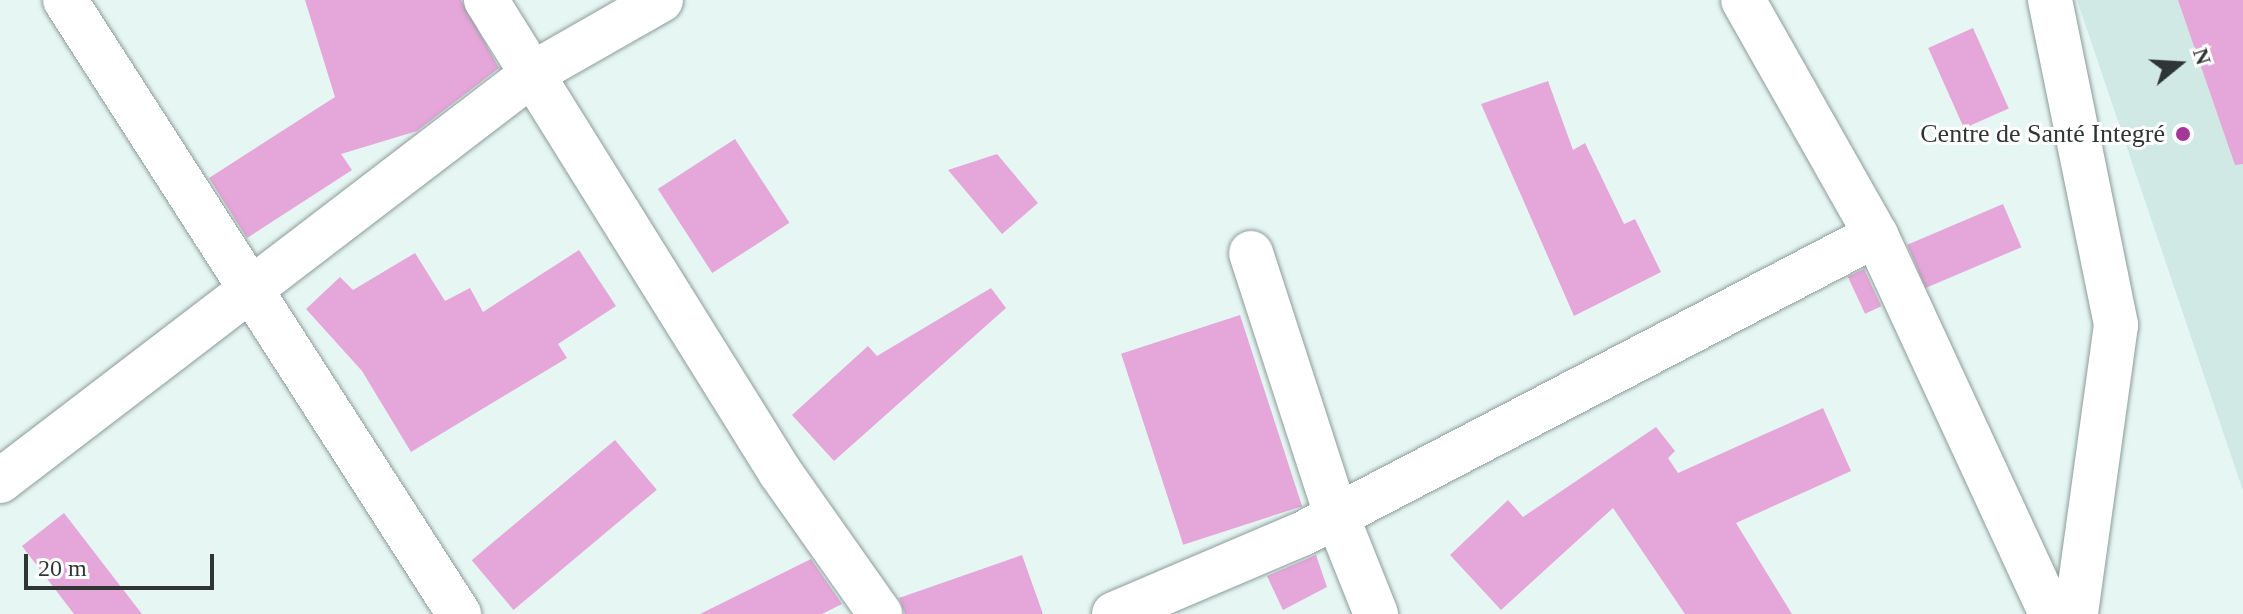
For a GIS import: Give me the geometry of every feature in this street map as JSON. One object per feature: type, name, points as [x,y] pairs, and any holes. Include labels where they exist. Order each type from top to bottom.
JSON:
[{"type":"street","points":[[65,0],[251,285],[459,614]]},
{"type":"street","points":[[486,0],[535,72],[780,472],[880,614]]},
{"type":"street","points":[[0,481],[251,285],[535,72],[661,0]]},
{"type":"street","points":[[1743,0],[1876,235],[2051,614]]},
{"type":"street","points":[[2050,0],[2116,325],[2076,614]]},
{"type":"street","points":[[1114,614],[1336,514],[1876,235]]},
{"type":"street","points":[[1251,253],[1336,514],[1376,614]]},
{"type":"shaded area","name":"Centre de Santé Integré","points":[[2077,0],[2243,0],[2243,491],[2168,269]]},
{"type":"building","points":[[305,0],[461,0],[499,68],[417,131],[341,154],[352,170],[247,238],[209,178],[335,97]]},
{"type":"building","points":[[2178,0],[2243,0],[2243,164],[2235,165]]},
{"type":"building","points":[[1973,28],[2009,108],[1964,128],[1928,48]]},
{"type":"building","points":[[1548,81],[1573,150],[1585,143],[1624,224],[1635,219],[1661,272],[1574,316],[1481,104]]},
{"type":"building","points":[[735,139],[789,223],[712,273],[658,189]]},
{"type":"building","points":[[997,154],[1038,203],[1002,234],[948,170]]},
{"type":"building","points":[[2003,204],[2021,247],[1926,288],[1907,245]]},
{"type":"building","points":[[579,250],[616,306],[558,344],[567,358],[411,452],[362,371],[306,309],[340,277],[353,290],[415,253],[445,301],[470,288],[483,312]]},
{"type":"building","points":[[1864,269],[1881,306],[1865,314],[1848,277]]},
{"type":"building","points":[[991,288],[1006,308],[834,461],[792,415],[868,346],[877,356]]},
{"type":"building","points":[[1240,315],[1302,506],[1183,545],[1121,354]]},
{"type":"building","points":[[1823,408],[1851,471],[1736,523],[1792,614],[1685,614],[1613,508],[1501,610],[1450,555],[1508,500],[1523,517],[1656,427],[1675,451],[1668,458],[1678,473]]},
{"type":"building","points":[[615,440],[657,490],[514,610],[472,560]]},
{"type":"building","points":[[64,513],[142,614],[74,614],[22,546]]},
{"type":"building","points":[[1022,555],[1043,614],[905,614],[899,598]]},
{"type":"building","points":[[1316,555],[1327,587],[1283,610],[1267,576]]},
{"type":"building","points":[[811,559],[842,604],[822,614],[700,614]]},
{"type":"place","name":"Centre de Santé Integré","points":[[2183,134]]}]
